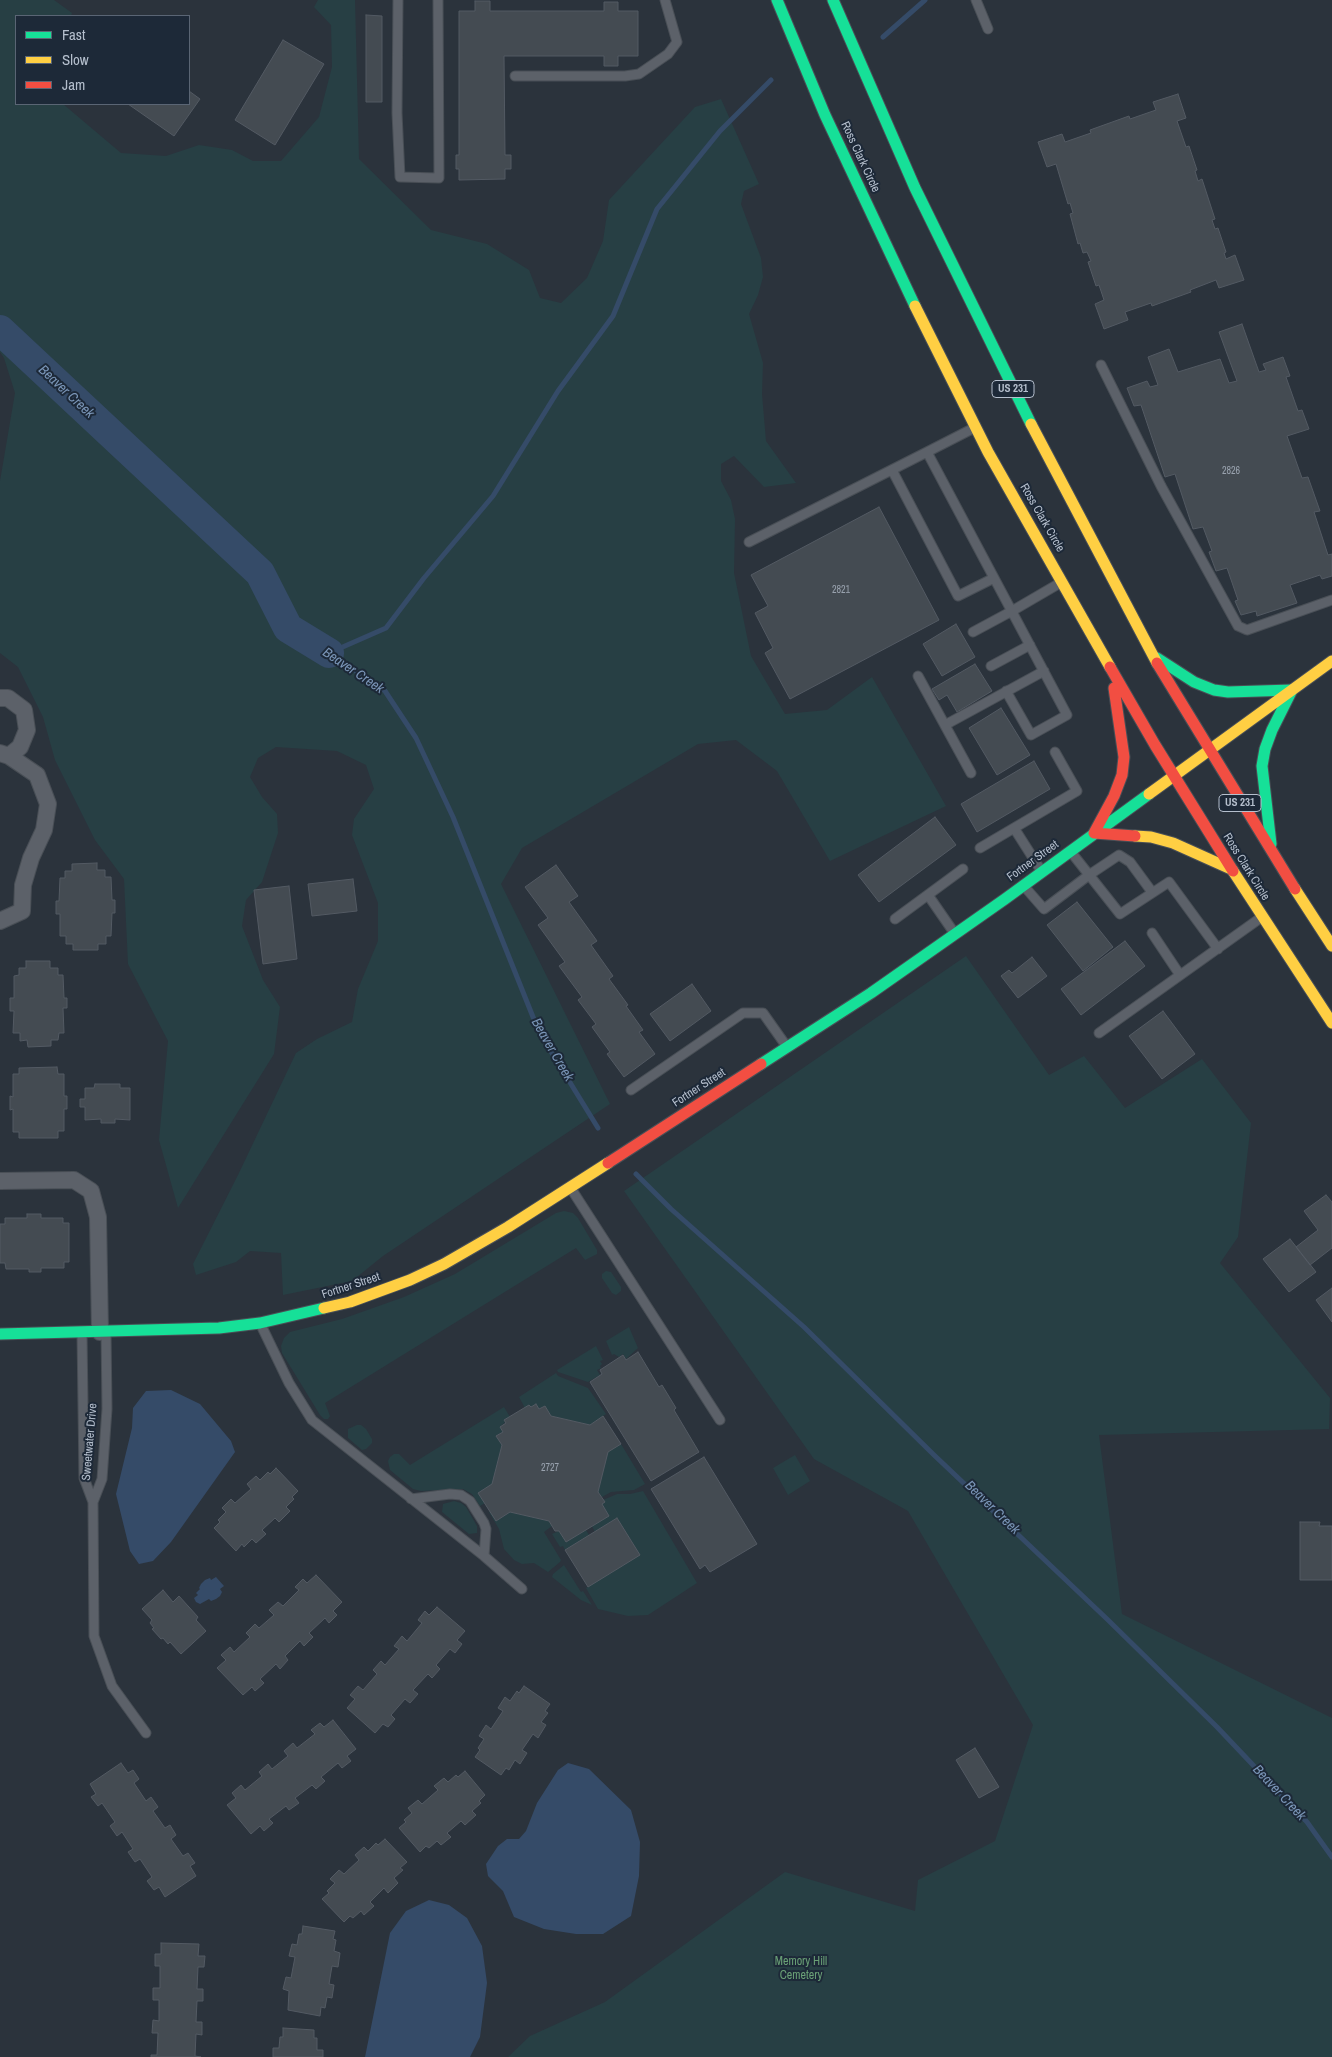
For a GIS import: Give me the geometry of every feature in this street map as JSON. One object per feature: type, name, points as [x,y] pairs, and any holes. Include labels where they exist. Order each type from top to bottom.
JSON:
[{"type":"main road","name":"Ross Clark Circle","points":[[777,0],[825,115],[974,427],[1174,776],[1262,918],[1332,1023]]},
{"type":"main road","name":"US 231","points":[[833,0],[915,188],[1012,387],[1153,656],[1272,854],[1332,946]]},
{"type":"main road","points":[[1153,656],[1194,682],[1214,690],[1228,692],[1292,690],[1272,730],[1265,749],[1262,766],[1272,854]]},
{"type":"main road","name":"Fortner Street","points":[[0,1334],[219,1328],[260,1323],[336,1306],[410,1280],[477,1246],[871,993],[1042,872],[1332,661]]},
{"type":"main road","points":[[1111,669],[1122,733],[1124,757],[1122,775],[1114,796],[1094,833],[1151,837],[1174,843],[1231,869]]},
{"type":"street","points":[[0,698],[8,698],[24,710],[27,730],[20,747],[5,755],[37,775],[48,804],[44,830],[31,858],[22,885],[22,912],[0,922]]},
{"type":"street","points":[[0,1181],[74,1180],[91,1191],[98,1217],[103,1332]]},
{"type":"lane","points":[[398,0],[397,113],[400,177],[439,178],[438,0]]},
{"type":"lane","points":[[515,76],[625,76],[639,74],[668,54],[677,42],[665,0]]},
{"type":"lane","points":[[976,0],[988,29]]},
{"type":"lane","points":[[1101,365],[1161,486],[1238,626],[1247,630],[1332,600]]},
{"type":"lane","points":[[749,542],[974,427]]},
{"type":"lane","points":[[927,452],[1067,715],[1031,735],[1006,691]]},
{"type":"lane","points":[[892,470],[958,596],[994,578]]},
{"type":"lane","points":[[973,632],[1012,612],[1062,582]]},
{"type":"lane","points":[[991,666],[1030,645]]},
{"type":"lane","points":[[945,725],[1044,671]]},
{"type":"lane","points":[[918,676],[971,773]]},
{"type":"lane","points":[[980,848],[1077,791],[1055,752]]},
{"type":"lane","points":[[1014,828],[1042,872]]},
{"type":"lane","points":[[1070,851],[1120,914],[1169,882],[1218,949]]},
{"type":"lane","points":[[1023,885],[1044,909],[1119,855],[1130,862],[1152,892]]},
{"type":"lane","points":[[895,919],[963,869]]},
{"type":"lane","points":[[928,895],[955,934]]},
{"type":"lane","points":[[1099,1033],[1262,918]]},
{"type":"lane","points":[[1152,933],[1180,975]]},
{"type":"lane","points":[[631,1090],[743,1013],[763,1014],[788,1047]]},
{"type":"lane","points":[[570,1187],[720,1420]]},
{"type":"lane","points":[[260,1323],[289,1383],[312,1420],[484,1556],[522,1589]]},
{"type":"lane","name":"Sweetwater Drive","points":[[82,1332],[84,1478],[93,1502]]},
{"type":"lane","name":"Sweetwater Drive","points":[[93,1502],[102,1479],[107,1409],[103,1332]]},
{"type":"lane","points":[[411,1500],[450,1494],[461,1495],[470,1501],[484,1523],[486,1536],[484,1556]]},
{"type":"lane","points":[[93,1502],[94,1636],[112,1686],[146,1734]]},
{"type":"green space","points":[[0,0],[54,0],[72,13],[71,15],[15,15],[15,105],[64,105],[121,153],[166,156],[199,145],[232,150],[253,161],[281,161],[319,117],[332,67],[331,25],[314,7],[318,0],[355,0],[359,159],[431,230],[487,244],[529,270],[540,298],[561,303],[587,278],[603,241],[609,200],[695,107],[721,99],[759,184],[744,191],[741,204],[761,258],[763,277],[758,295],[749,314],[763,363],[762,394],[766,441],[796,483],[764,487],[734,456],[721,464],[721,481],[731,500],[735,519],[734,573],[751,656],[785,714],[827,710],[872,677],[946,806],[830,861],[777,771],[736,740],[698,744],[522,848],[501,884],[610,1104],[383,1256],[352,1281],[283,1295],[281,1253],[250,1251],[236,1262],[196,1275],[193,1264],[296,1053],[317,1039],[352,1022],[358,989],[378,941],[378,903],[352,835],[354,819],[374,789],[366,765],[337,751],[276,747],[258,758],[250,777],[262,797],[277,814],[278,833],[262,882],[246,900],[242,926],[263,980],[280,1007],[274,1054],[178,1208],[159,1140],[168,1041],[128,964],[124,879],[95,840],[55,760],[43,717],[18,667],[0,653],[0,481],[15,393],[4,358],[0,352]]},
{"type":"green space","name":"Memory Hill Cemetery","points":[[966,956],[1049,1075],[1084,1056],[1125,1108],[1202,1059],[1251,1123],[1238,1237],[1220,1263],[1330,1398],[1329,1429],[1099,1435],[1122,1614],[1332,1718],[1332,2057],[508,2057],[530,2036],[605,2002],[785,1872],[915,1911],[918,1880],[995,1841],[1033,1725],[908,1511],[814,1459],[624,1191]]},
{"type":"green space","points":[[564,1211],[573,1213],[578,1218],[597,1250],[597,1254],[585,1260],[576,1248],[325,1403],[330,1416],[328,1419],[324,1419],[320,1415],[282,1353],[281,1346],[284,1338],[290,1332],[342,1319],[404,1297],[455,1274],[556,1213]]},
{"type":"green space","points":[[606,1271],[611,1272],[621,1287],[621,1291],[616,1295],[612,1293],[602,1278],[602,1274]]},
{"type":"green space","points":[[629,1327],[638,1348],[626,1359],[623,1354],[619,1357],[614,1354],[612,1355],[606,1341]]},
{"type":"green space","points":[[596,1346],[603,1360],[600,1361],[602,1364],[601,1368],[597,1370],[600,1375],[588,1382],[558,1372],[557,1370]]},
{"type":"green space","points":[[556,1373],[558,1376],[588,1388],[606,1414],[590,1425],[551,1416],[545,1406],[539,1409],[525,1408],[519,1397]]},
{"type":"green space","points":[[504,1407],[510,1417],[500,1427],[503,1432],[496,1436],[502,1445],[492,1484],[485,1503],[480,1506],[472,1494],[463,1489],[421,1491],[413,1489],[390,1470],[388,1461],[394,1454],[399,1454],[410,1465]]},
{"type":"green space","points":[[361,1425],[366,1429],[372,1439],[372,1443],[366,1449],[362,1450],[348,1438],[348,1429]]},
{"type":"green space","points":[[621,1444],[645,1484],[634,1490],[611,1492],[602,1497],[598,1492],[608,1452]]},
{"type":"green space","points":[[795,1455],[810,1481],[788,1495],[773,1468]]},
{"type":"green space","points":[[643,1491],[697,1583],[648,1615],[628,1616],[598,1609],[586,1588],[640,1555],[617,1518],[595,1532],[592,1526],[609,1516],[602,1504],[603,1500],[617,1494]]},
{"type":"green space","points":[[454,1501],[466,1507],[477,1526],[477,1533],[469,1534],[442,1512],[443,1504]]},
{"type":"green space","points":[[490,1511],[496,1521],[510,1512],[549,1521],[552,1526],[544,1532],[561,1560],[560,1562],[548,1572],[534,1563],[522,1564],[514,1560],[504,1549],[499,1529]]},
{"type":"green space","points":[[586,1530],[589,1535],[565,1550],[563,1546],[560,1547],[552,1534],[559,1531],[566,1542]]},
{"type":"green space","points":[[564,1565],[581,1592],[583,1591],[592,1605],[581,1600],[552,1577]]},
{"type":"water","points":[[171,1390],[200,1404],[231,1441],[235,1452],[171,1542],[153,1561],[139,1564],[130,1551],[116,1494],[132,1428],[133,1408],[146,1391]]},
{"type":"water","points":[[216,1577],[224,1586],[220,1589],[222,1592],[220,1596],[200,1604],[196,1602],[194,1598],[198,1595],[196,1593],[200,1589],[201,1584],[205,1580],[210,1578],[211,1580]]},
{"type":"water","points":[[568,1763],[589,1769],[631,1810],[640,1842],[639,1876],[631,1916],[603,1934],[576,1934],[544,1929],[514,1917],[503,1891],[488,1876],[486,1864],[498,1846],[507,1839],[519,1839],[526,1831],[537,1803],[558,1770]]},
{"type":"water","points":[[429,1900],[449,1905],[467,1918],[482,1946],[487,1983],[480,2037],[470,2057],[365,2057],[390,1933],[406,1911]]},
{"type":"building","points":[[475,1],[490,1],[490,11],[604,11],[604,2],[618,2],[618,11],[638,11],[638,56],[618,56],[618,66],[604,66],[604,56],[504,56],[505,155],[511,155],[511,169],[505,169],[505,179],[459,180],[459,169],[456,169],[456,155],[459,155],[459,11],[475,11]]},
{"type":"building","points":[[366,15],[382,16],[382,102],[366,102]]},
{"type":"building","points":[[283,40],[324,64],[275,145],[235,120]]},
{"type":"building","points":[[190,92],[200,99],[174,136],[129,105],[190,105]]},
{"type":"building","points":[[1178,94],[1186,118],[1177,121],[1186,147],[1189,146],[1197,170],[1195,171],[1198,181],[1202,179],[1215,219],[1212,220],[1215,229],[1218,228],[1226,252],[1224,253],[1226,259],[1235,255],[1244,280],[1219,288],[1216,280],[1190,290],[1191,292],[1152,306],[1151,303],[1125,312],[1128,320],[1104,329],[1095,304],[1104,300],[1099,285],[1096,286],[1088,262],[1091,261],[1087,252],[1083,253],[1080,243],[1078,244],[1070,214],[1073,213],[1070,203],[1068,204],[1056,164],[1047,167],[1038,142],[1062,134],[1065,142],[1091,133],[1090,130],[1129,116],[1130,119],[1156,110],[1153,102]]},
{"type":"building","points":[[1242,324],[1259,372],[1266,370],[1263,364],[1283,357],[1290,376],[1286,377],[1298,411],[1302,410],[1309,429],[1287,436],[1302,478],[1308,477],[1320,511],[1314,512],[1328,555],[1332,554],[1332,576],[1322,579],[1320,575],[1290,585],[1297,603],[1257,616],[1256,611],[1241,615],[1235,601],[1238,600],[1227,568],[1216,571],[1209,552],[1212,551],[1203,527],[1193,529],[1175,474],[1165,477],[1141,405],[1134,406],[1127,388],[1147,381],[1150,387],[1158,385],[1148,357],[1169,349],[1178,372],[1220,359],[1229,383],[1237,381],[1219,332]]},
{"type":"building","points":[[879,507],[939,620],[790,699],[765,653],[773,648],[755,613],[768,606],[751,575]]},
{"type":"building","points":[[956,624],[975,657],[942,676],[923,644]]},
{"type":"building","points":[[975,664],[992,691],[957,712],[947,695],[939,700],[932,689]]},
{"type":"building","points":[[1001,708],[1030,755],[997,775],[969,728]]},
{"type":"building","points":[[1034,761],[1050,789],[977,832],[961,804]]},
{"type":"building","points":[[935,817],[956,845],[879,902],[858,875]]},
{"type":"building","points":[[97,863],[97,870],[105,870],[105,877],[111,877],[112,900],[115,900],[115,913],[112,913],[111,936],[106,936],[106,944],[98,944],[98,950],[73,950],[73,944],[66,944],[66,936],[60,936],[60,914],[56,914],[56,901],[59,901],[60,878],[65,878],[65,871],[72,871],[72,864]]},
{"type":"building","points":[[556,865],[578,896],[569,902],[597,941],[591,945],[613,976],[609,979],[628,1005],[626,1006],[643,1030],[639,1032],[655,1054],[624,1077],[607,1054],[610,1052],[592,1027],[596,1024],[578,1000],[582,997],[559,966],[565,962],[538,925],[548,918],[525,887]]},
{"type":"building","points":[[353,879],[357,911],[312,916],[308,884]]},
{"type":"building","points":[[289,886],[297,959],[263,964],[254,890]]},
{"type":"building","points":[[1077,902],[1113,947],[1083,971],[1047,925]]},
{"type":"building","points":[[1125,941],[1145,966],[1081,1015],[1061,989]]},
{"type":"building","points":[[1032,957],[1047,976],[1018,998],[1001,976],[1009,970],[1012,973]]},
{"type":"building","points":[[26,961],[50,961],[50,968],[58,968],[58,975],[63,975],[64,998],[67,998],[67,1008],[63,1008],[64,1033],[59,1033],[58,1040],[51,1040],[51,1046],[28,1047],[27,1040],[20,1041],[20,1033],[13,1033],[14,1011],[10,1011],[10,998],[14,998],[14,976],[19,975],[19,968],[26,968]]},
{"type":"building","points":[[692,984],[711,1011],[670,1041],[650,1014]]},
{"type":"building","points":[[1163,1011],[1195,1054],[1162,1079],[1129,1036]]},
{"type":"building","points":[[57,1067],[58,1074],[64,1074],[64,1096],[67,1096],[67,1109],[64,1109],[64,1131],[58,1131],[58,1138],[19,1138],[19,1132],[13,1132],[13,1109],[10,1110],[10,1096],[13,1097],[13,1074],[19,1074],[19,1068]]},
{"type":"building","points":[[95,1084],[120,1084],[120,1088],[130,1088],[130,1120],[115,1119],[115,1123],[101,1123],[101,1119],[85,1120],[85,1107],[80,1107],[80,1099],[85,1099],[85,1088],[94,1088]]},
{"type":"building","points":[[1326,1195],[1332,1202],[1332,1248],[1310,1265],[1296,1247],[1318,1230],[1304,1211]]},
{"type":"building","points":[[27,1214],[41,1214],[41,1218],[63,1218],[63,1223],[69,1223],[69,1262],[64,1262],[64,1268],[41,1268],[41,1272],[29,1272],[29,1269],[6,1269],[5,1263],[0,1263],[0,1224],[5,1224],[5,1218],[27,1218]]},
{"type":"building","points":[[1290,1239],[1316,1272],[1289,1292],[1263,1259]]},
{"type":"building","points":[[1332,1288],[1332,1322],[1316,1300]]},
{"type":"building","points":[[638,1352],[659,1387],[662,1385],[676,1408],[674,1410],[699,1452],[651,1481],[590,1382],[602,1374],[600,1370],[623,1355],[626,1360]]},
{"type":"building","points":[[536,1404],[539,1409],[545,1406],[551,1416],[590,1425],[603,1416],[621,1444],[608,1452],[598,1492],[605,1502],[602,1504],[609,1516],[566,1542],[559,1531],[555,1531],[549,1521],[510,1512],[496,1521],[478,1493],[492,1484],[502,1445],[496,1436],[503,1432],[500,1427],[506,1423],[504,1420],[529,1405],[531,1407]]},
{"type":"building","points":[[704,1457],[757,1544],[710,1572],[705,1565],[700,1569],[651,1489]]},
{"type":"building","points":[[276,1468],[298,1491],[292,1497],[294,1499],[286,1507],[290,1511],[279,1522],[275,1518],[262,1530],[266,1534],[256,1543],[252,1539],[244,1547],[242,1544],[236,1551],[214,1528],[220,1522],[218,1520],[226,1512],[222,1508],[231,1499],[235,1503],[251,1489],[247,1484],[256,1476],[260,1480],[268,1472],[270,1474]]},
{"type":"building","points":[[617,1518],[640,1555],[588,1587],[565,1550]]},
{"type":"building","points":[[1300,1522],[1320,1522],[1319,1526],[1332,1526],[1332,1580],[1300,1580]]},
{"type":"building","points":[[316,1575],[342,1602],[333,1611],[337,1615],[329,1623],[325,1618],[309,1633],[313,1637],[304,1646],[300,1641],[285,1656],[288,1660],[280,1669],[276,1664],[260,1679],[264,1683],[255,1691],[252,1687],[243,1695],[217,1668],[226,1660],[221,1655],[230,1647],[234,1652],[250,1637],[246,1633],[255,1624],[259,1628],[274,1615],[269,1610],[278,1602],[283,1606],[299,1590],[295,1587],[303,1579],[307,1583]]},
{"type":"building","points":[[163,1590],[173,1602],[179,1596],[198,1617],[196,1620],[206,1631],[181,1654],[170,1642],[168,1644],[163,1638],[161,1639],[152,1629],[154,1628],[150,1623],[152,1620],[142,1609]]},
{"type":"building","points":[[437,1607],[465,1631],[457,1640],[462,1644],[455,1653],[450,1649],[436,1665],[440,1669],[432,1678],[428,1674],[413,1690],[418,1694],[410,1703],[405,1699],[391,1715],[395,1719],[388,1727],[383,1724],[375,1733],[347,1708],[355,1699],[350,1695],[358,1686],[363,1690],[377,1674],[373,1670],[381,1661],[385,1665],[399,1649],[394,1646],[402,1636],[407,1641],[422,1623],[418,1620],[425,1611],[429,1615]]},
{"type":"building","points":[[524,1686],[550,1704],[545,1711],[548,1713],[541,1722],[546,1725],[538,1738],[533,1734],[522,1750],[527,1753],[520,1764],[515,1760],[509,1770],[506,1768],[501,1775],[475,1757],[484,1739],[479,1736],[486,1725],[491,1729],[503,1711],[498,1708],[505,1697],[510,1701],[517,1691],[519,1693]]},
{"type":"building","points":[[333,1720],[356,1749],[347,1756],[351,1761],[342,1768],[338,1763],[321,1777],[325,1781],[316,1789],[312,1785],[295,1798],[299,1803],[289,1810],[286,1806],[269,1819],[273,1823],[264,1831],[260,1826],[251,1834],[227,1805],[236,1798],[232,1793],[241,1785],[245,1790],[262,1776],[259,1772],[268,1764],[272,1769],[288,1756],[284,1751],[293,1743],[297,1748],[315,1734],[311,1730],[320,1723],[324,1727]]},
{"type":"building","points":[[975,1748],[999,1787],[979,1798],[956,1760]]},
{"type":"building","points":[[121,1763],[128,1773],[133,1770],[139,1779],[134,1783],[146,1801],[151,1797],[158,1807],[153,1811],[165,1828],[170,1825],[176,1835],[171,1839],[183,1856],[188,1853],[195,1863],[190,1866],[196,1876],[165,1897],[159,1887],[154,1890],[147,1881],[152,1877],[140,1859],[135,1862],[128,1852],[133,1849],[122,1832],[117,1836],[110,1826],[115,1822],[102,1803],[98,1806],[91,1797],[96,1794],[90,1784]]},
{"type":"building","points":[[465,1771],[485,1795],[479,1801],[481,1803],[472,1811],[476,1815],[465,1825],[461,1821],[447,1833],[451,1837],[441,1845],[437,1841],[429,1848],[426,1846],[420,1852],[399,1828],[412,1813],[408,1808],[418,1800],[422,1804],[438,1790],[434,1786],[444,1778],[448,1782],[456,1775],[458,1777]]},
{"type":"building","points":[[385,1839],[407,1862],[400,1868],[403,1870],[394,1878],[398,1883],[388,1893],[384,1888],[370,1902],[374,1906],[364,1915],[361,1911],[353,1918],[350,1916],[344,1922],[322,1899],[329,1893],[327,1891],[335,1883],[330,1879],[339,1870],[344,1874],[359,1860],[355,1855],[364,1847],[368,1851],[376,1843],[378,1845]]},
{"type":"building","points":[[303,1926],[335,1931],[333,1939],[336,1940],[334,1951],[340,1953],[338,1967],[332,1966],[329,1984],[334,1985],[332,1998],[327,1997],[325,2008],[321,2007],[320,2016],[288,2010],[289,1991],[283,1989],[286,1977],[291,1978],[295,1957],[289,1956],[292,1944],[297,1945]]},
{"type":"building","points":[[161,1943],[199,1944],[198,1956],[205,1956],[204,1967],[198,1967],[197,1989],[203,1989],[203,2001],[197,2001],[196,2022],[202,2022],[202,2035],[196,2034],[195,2056],[201,2057],[151,2057],[151,2055],[157,2055],[158,2033],[152,2033],[153,2020],[159,2021],[159,2000],[153,2000],[153,1988],[160,1988],[160,1966],[155,1966],[155,1954],[161,1954]]},
{"type":"building","points":[[283,2028],[314,2030],[314,2038],[317,2038],[317,2050],[323,2050],[323,2057],[273,2057],[273,2048],[279,2048],[280,2037],[283,2037]]},
{"type":"waterway","points":[[883,37],[925,0]]},
{"type":"waterway","points":[[329,653],[386,628],[424,578],[493,496],[558,391],[613,316],[657,209],[720,131],[771,80]]},
{"type":"waterway","name":"Beaver Creek","points":[[0,330],[260,573],[288,628],[329,653]]},
{"type":"waterway","name":"Beaver Creek","points":[[329,653],[385,691],[416,738],[453,817],[539,1032],[598,1128]]},
{"type":"waterway","name":"Beaver Creek","points":[[636,1174],[671,1209],[804,1327],[934,1455],[1107,1619],[1217,1727],[1307,1822],[1332,1857]]},
{"type":"traffic: fast","points":[[777,0],[825,115],[915,306]]},
{"type":"traffic: fast","points":[[833,0],[915,188],[1031,424]]},
{"type":"traffic: fast","points":[[1157,658],[1194,682],[1214,690],[1228,692],[1292,690],[1272,730],[1265,749],[1262,766],[1271,844]]},
{"type":"traffic: fast","points":[[761,1064],[871,993],[1005,899],[1149,794]]},
{"type":"traffic: fast","points":[[0,1334],[219,1328],[260,1323],[324,1308]]},
{"type":"traffic: slow","points":[[915,306],[988,452],[1110,667]]},
{"type":"traffic: slow","points":[[1031,424],[1157,663]]},
{"type":"traffic: slow","points":[[1149,794],[1332,661]]},
{"type":"traffic: slow","points":[[1135,836],[1151,837],[1173,843],[1231,869]]},
{"type":"traffic: slow","points":[[1233,871],[1332,1023]]},
{"type":"traffic: slow","points":[[1295,889],[1332,946]]},
{"type":"traffic: slow","points":[[324,1308],[350,1302],[410,1280],[444,1264],[508,1227],[608,1163]]},
{"type":"traffic: jam","points":[[1157,663],[1295,889]]},
{"type":"traffic: jam","points":[[1110,667],[1155,745],[1233,871]]},
{"type":"traffic: jam","points":[[1114,688],[1124,757],[1122,775],[1114,796],[1094,833],[1135,836]]},
{"type":"traffic: jam","points":[[608,1163],[761,1064]]}]
